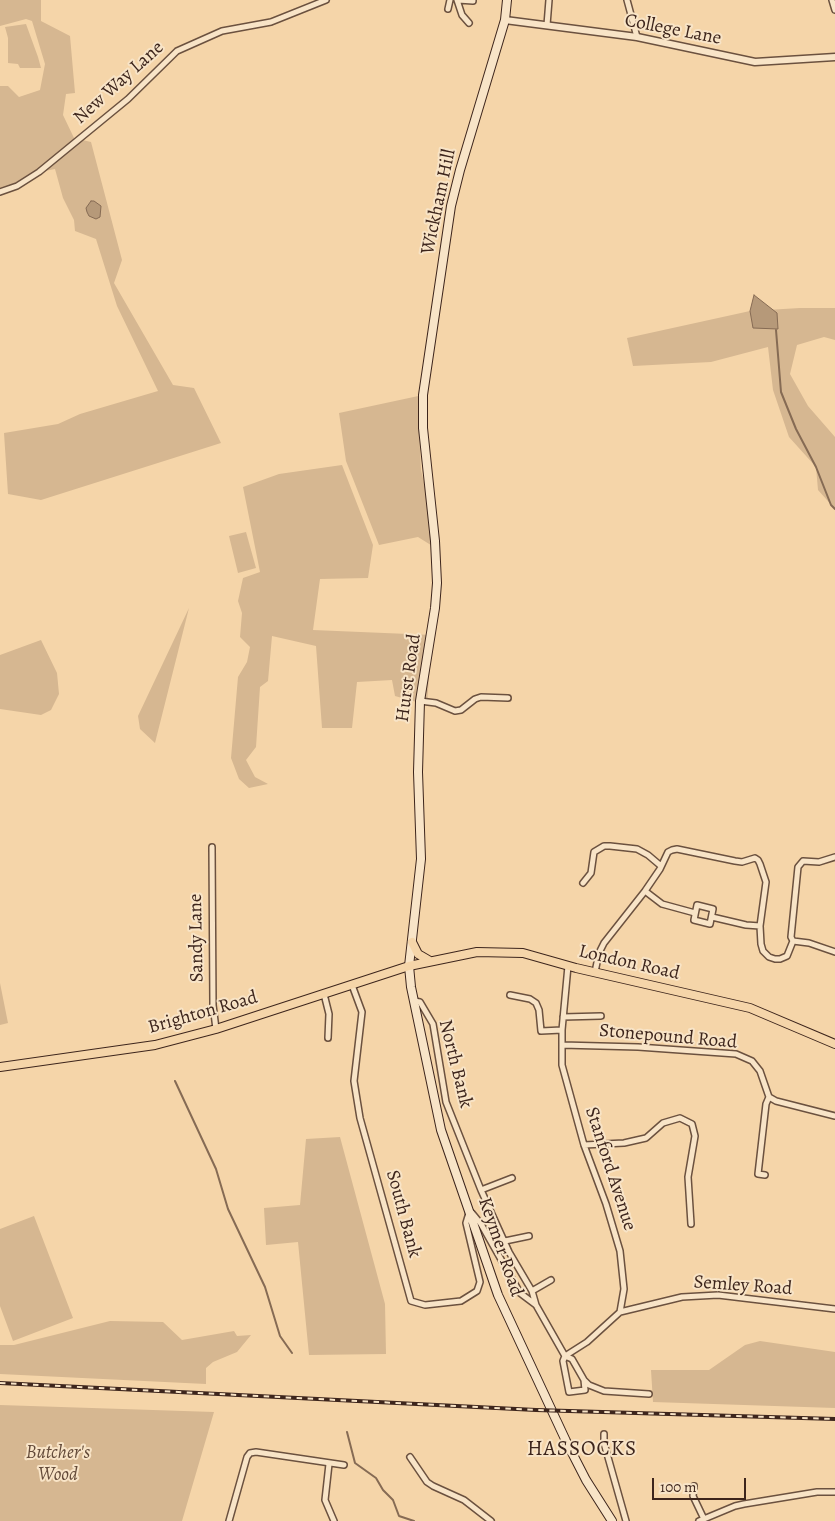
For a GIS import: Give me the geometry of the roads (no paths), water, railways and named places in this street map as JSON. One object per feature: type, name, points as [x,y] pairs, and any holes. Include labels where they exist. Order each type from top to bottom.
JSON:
[{"type":"main road","name":"Wickham Hill","points":[[423,395],[451,206],[505,20],[507,0]]},
{"type":"main road","name":"Hurst Road","points":[[409,966],[421,859],[418,772],[420,701],[432,635],[437,583],[435,541],[423,428],[423,395]]},
{"type":"main road","points":[[412,942],[418,954],[430,961]]},
{"type":"main road","name":"London Road","points":[[409,966],[477,952],[523,953],[568,966],[750,1008],[835,1044]]},
{"type":"main road","name":"Brighton Road","points":[[0,1067],[155,1045],[216,1029],[409,966]]},
{"type":"main road","name":"Keymer Road","points":[[409,966],[414,1000],[441,1130],[498,1295],[566,1441],[586,1480],[612,1521]]},
{"type":"street","name":"New Way Lane","points":[[0,192],[17,186],[39,172],[128,99],[177,51],[222,31],[271,22],[326,0]]},
{"type":"street","points":[[448,9],[450,0]]},
{"type":"street","points":[[469,23],[462,15],[458,0],[473,1]]},
{"type":"street","points":[[546,25],[549,0]]},
{"type":"street","points":[[627,0],[637,37]]},
{"type":"street","points":[[832,0],[835,8]]},
{"type":"street","name":"College Lane","points":[[505,20],[637,37],[755,62],[835,57]]},
{"type":"street","points":[[420,701],[436,703],[455,711],[461,710],[475,699],[481,697],[508,698]]},
{"type":"street","points":[[583,883],[591,873],[594,852],[604,846],[637,849],[662,866]]},
{"type":"street","name":"Sandy Lane","points":[[212,848],[213,1005],[216,1029]]},
{"type":"street","points":[[595,972],[599,953],[604,943],[662,866],[668,852],[677,849],[742,862],[754,858],[758,860],[766,882],[760,926],[761,944],[763,951],[769,957],[780,959],[787,956],[793,941],[791,937],[798,867],[803,861],[820,862],[835,857]]},
{"type":"street","points":[[644,891],[662,904],[695,913]]},
{"type":"street","points":[[697,905],[713,909],[710,924],[694,920],[695,913],[697,905]]},
{"type":"street","points":[[712,917],[746,925],[760,926]]},
{"type":"street","points":[[793,941],[809,943],[835,952]]},
{"type":"street","name":"Stanford Avenue","points":[[568,966],[562,1030],[562,1065],[584,1145],[620,1251],[624,1289],[620,1312]]},
{"type":"street","name":"South Bank","points":[[352,985],[362,1012],[354,1081],[360,1118],[411,1301],[425,1305],[461,1301],[477,1291],[480,1282],[466,1223],[470,1210]]},
{"type":"street","points":[[324,994],[329,1014],[328,1038]]},
{"type":"street","points":[[510,995],[530,999],[536,1004],[540,1010],[541,1031],[562,1030]]},
{"type":"street","name":"North Bank","points":[[414,1000],[420,1002],[433,1024],[446,1102],[482,1190],[505,1241],[532,1291],[536,1305]]},
{"type":"street","points":[[563,1017],[601,1016]]},
{"type":"street","name":"Stonepound Road","points":[[562,1046],[638,1047],[736,1054],[752,1062],[760,1071],[769,1097]]},
{"type":"street","points":[[765,1175],[758,1174],[766,1104],[769,1097],[776,1101],[835,1116]]},
{"type":"street","points":[[584,1145],[624,1143],[646,1138],[663,1123],[680,1118],[692,1124],[695,1136],[688,1177],[691,1224]]},
{"type":"street","points":[[482,1190],[512,1178]]},
{"type":"street","points":[[470,1210],[481,1224],[520,1293],[536,1305],[565,1356],[572,1359],[589,1386],[604,1391],[649,1394]]},
{"type":"street","points":[[505,1241],[529,1236]]},
{"type":"street","points":[[532,1291],[551,1280]]},
{"type":"street","name":"Semley Road","points":[[620,1312],[682,1297],[718,1296],[835,1309]]},
{"type":"street","points":[[584,1380],[585,1390],[569,1392],[563,1361],[565,1356],[587,1342],[620,1312]]},
{"type":"street","points":[[604,1434],[604,1443],[626,1521]]},
{"type":"street","points":[[229,1521],[247,1457],[250,1453],[256,1452],[344,1465]]},
{"type":"street","points":[[410,1458],[427,1482],[464,1500],[491,1521]]},
{"type":"street","points":[[329,1464],[325,1500],[334,1521]]},
{"type":"street","points":[[694,1486],[693,1496],[702,1520],[744,1504],[817,1492],[835,1492]]},
{"type":"waterway","points":[[776,330],[781,392],[796,429],[816,467],[831,505],[835,509]]},
{"type":"waterway","points":[[175,1081],[216,1169],[228,1209],[265,1287],[280,1336],[292,1353]]},
{"type":"waterway","points":[[347,1432],[355,1463],[376,1478],[383,1490],[393,1500],[399,1516],[414,1521]]},
{"type":"railway","points":[[0,1383],[536,1410],[835,1419]]},
{"type":"district","name":"HASSOCKS","points":[[582,1450]]},
{"type":"park label","name":"Butcher's Wood","points":[[58,1464]]}]
